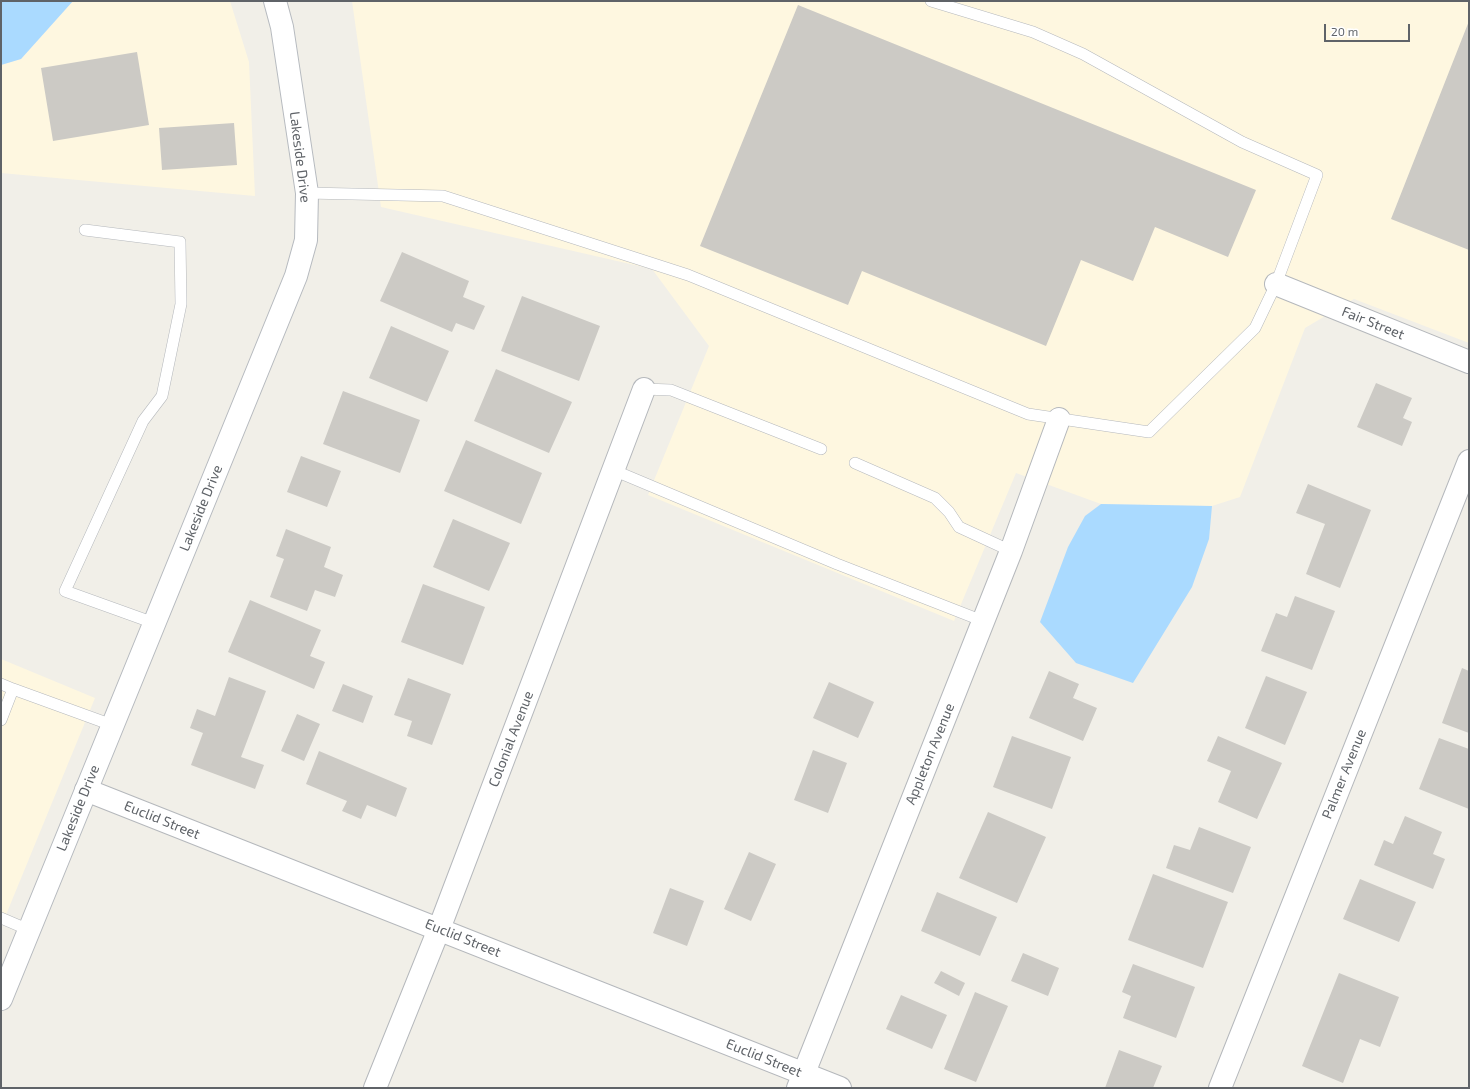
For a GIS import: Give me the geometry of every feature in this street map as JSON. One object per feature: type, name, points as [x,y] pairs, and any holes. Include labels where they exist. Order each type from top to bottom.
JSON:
[{"type":"street","name":"Lakeside Drive","points":[[1,999],[296,276],[306,240],[307,193],[282,27],[275,1]]},
{"type":"street","name":"Fair Street","points":[[1276,284],[1469,362]]},
{"type":"street","name":"Colonial Avenue","points":[[375,1088],[439,929],[644,389]]},
{"type":"street","name":"Appleton Avenue","points":[[801,1081],[1011,551],[1059,419]]},
{"type":"street","name":"Palmer Avenue","points":[[1220,1088],[1469,461]]},
{"type":"street","name":"Euclid Street","points":[[86,790],[439,929],[801,1081],[840,1088]]},
{"type":"lane","points":[[307,193],[443,196],[688,275],[1028,414],[1149,432],[1255,328],[1276,284],[1317,175],[1242,142],[1084,54],[1033,32],[931,1]]},
{"type":"lane","points":[[85,230],[180,242],[181,304],[162,396],[143,421],[65,591],[154,624]]},
{"type":"lane","points":[[644,389],[671,390],[821,449]]},
{"type":"lane","points":[[855,463],[935,498],[949,512],[959,527],[1011,551]]},
{"type":"lane","points":[[613,470],[837,564],[983,621]]},
{"type":"lane","points":[[1,684],[112,725]]},
{"type":"lane","points":[[1,720],[13,689]]},
{"type":"lane","points":[[1,918],[29,930]]},
{"type":"shaded area","points":[[73,1],[230,1],[249,62],[255,196],[1,173],[1,65],[21,59]]},
{"type":"shaded area","points":[[352,1],[1469,1],[1469,343],[1354,299],[1305,328],[1240,497],[1212,506],[1101,504],[1016,473],[954,621],[648,495],[709,346],[652,269],[381,207]]},
{"type":"shaded area","points":[[1,659],[95,698],[1,927]]},
{"type":"water","points":[[1,1],[73,1],[21,59],[1,65]]},
{"type":"water","points":[[1101,504],[1212,506],[1209,539],[1192,587],[1133,683],[1076,663],[1040,622],[1068,547],[1085,516]]},
{"type":"building","points":[[798,5],[1256,190],[1228,257],[1155,227],[1133,281],[1081,260],[1046,346],[862,271],[848,305],[700,246]]},
{"type":"building","points":[[1469,21],[1469,250],[1391,219]]},
{"type":"building","points":[[137,52],[149,125],[53,141],[41,68]]},
{"type":"building","points":[[234,123],[237,165],[162,170],[159,128]]},
{"type":"building","points":[[402,252],[469,281],[463,297],[485,306],[474,330],[456,323],[452,332],[380,301]]},
{"type":"building","points":[[522,296],[600,326],[579,381],[501,351]]},
{"type":"building","points":[[391,326],[449,351],[427,402],[369,378]]},
{"type":"building","points":[[496,369],[572,402],[549,453],[474,421]]},
{"type":"building","points":[[1376,383],[1412,398],[1403,418],[1412,422],[1402,446],[1357,427]]},
{"type":"building","points":[[343,391],[420,420],[400,473],[323,444]]},
{"type":"building","points":[[466,440],[542,473],[521,524],[444,491]]},
{"type":"building","points":[[301,456],[341,471],[327,507],[287,492]]},
{"type":"building","points":[[1308,484],[1371,510],[1340,588],[1306,574],[1325,524],[1296,513]]},
{"type":"building","points":[[453,519],[510,543],[489,591],[433,567]]},
{"type":"building","points":[[286,529],[331,547],[324,567],[343,575],[335,597],[315,590],[307,611],[270,597],[284,559],[276,556]]},
{"type":"building","points":[[423,584],[485,607],[463,665],[401,642]]},
{"type":"building","points":[[1295,596],[1335,611],[1312,670],[1261,651],[1276,613],[1287,617]]},
{"type":"building","points":[[250,600],[321,630],[310,656],[325,662],[314,689],[228,652]]},
{"type":"building","points":[[1462,668],[1469,671],[1469,733],[1442,723]]},
{"type":"building","points":[[1049,671],[1079,684],[1073,698],[1097,708],[1083,741],[1029,718]]},
{"type":"building","points":[[1266,676],[1307,692],[1285,745],[1245,728]]},
{"type":"building","points":[[229,677],[266,691],[241,757],[264,765],[255,789],[191,765],[203,733],[190,728],[197,709],[215,716]]},
{"type":"building","points":[[408,678],[451,694],[432,745],[407,736],[412,721],[394,715]]},
{"type":"building","points":[[829,682],[874,702],[858,738],[813,718]]},
{"type":"building","points":[[343,684],[373,696],[363,723],[332,711]]},
{"type":"building","points":[[297,714],[320,724],[304,761],[281,751]]},
{"type":"building","points":[[1012,736],[1071,757],[1052,809],[993,787]]},
{"type":"building","points":[[1218,736],[1282,763],[1257,819],[1218,802],[1231,771],[1207,761]]},
{"type":"building","points":[[1439,738],[1469,749],[1469,809],[1419,789]]},
{"type":"building","points":[[813,750],[847,763],[828,813],[794,800]]},
{"type":"building","points":[[319,751],[407,788],[396,817],[367,805],[361,819],[342,811],[347,801],[306,784]]},
{"type":"building","points":[[988,812],[1046,837],[1017,903],[959,878]]},
{"type":"building","points":[[1405,816],[1442,832],[1433,854],[1445,859],[1433,889],[1374,865],[1384,840],[1393,844]]},
{"type":"building","points":[[1199,827],[1251,847],[1233,893],[1166,868],[1174,845],[1190,850]]},
{"type":"building","points":[[749,852],[776,864],[751,921],[724,909]]},
{"type":"building","points":[[1153,874],[1228,902],[1203,968],[1128,940]]},
{"type":"building","points":[[1360,879],[1416,902],[1399,942],[1343,919]]},
{"type":"building","points":[[670,888],[704,901],[687,946],[653,933]]},
{"type":"building","points":[[937,892],[997,917],[980,956],[921,931]]},
{"type":"building","points":[[1023,953],[1059,968],[1048,996],[1011,981]]},
{"type":"building","points":[[1133,964],[1195,987],[1176,1038],[1123,1018],[1131,996],[1122,992]]},
{"type":"building","points":[[941,971],[965,983],[959,996],[934,983]]},
{"type":"building","points":[[1339,973],[1399,997],[1380,1047],[1360,1039],[1343,1083],[1302,1066]]},
{"type":"building","points":[[975,992],[1008,1006],[976,1082],[944,1069]]},
{"type":"building","points":[[901,995],[947,1015],[932,1049],[886,1029]]},
{"type":"building","points":[[1119,1050],[1162,1066],[1153,1088],[1105,1088]]}]
